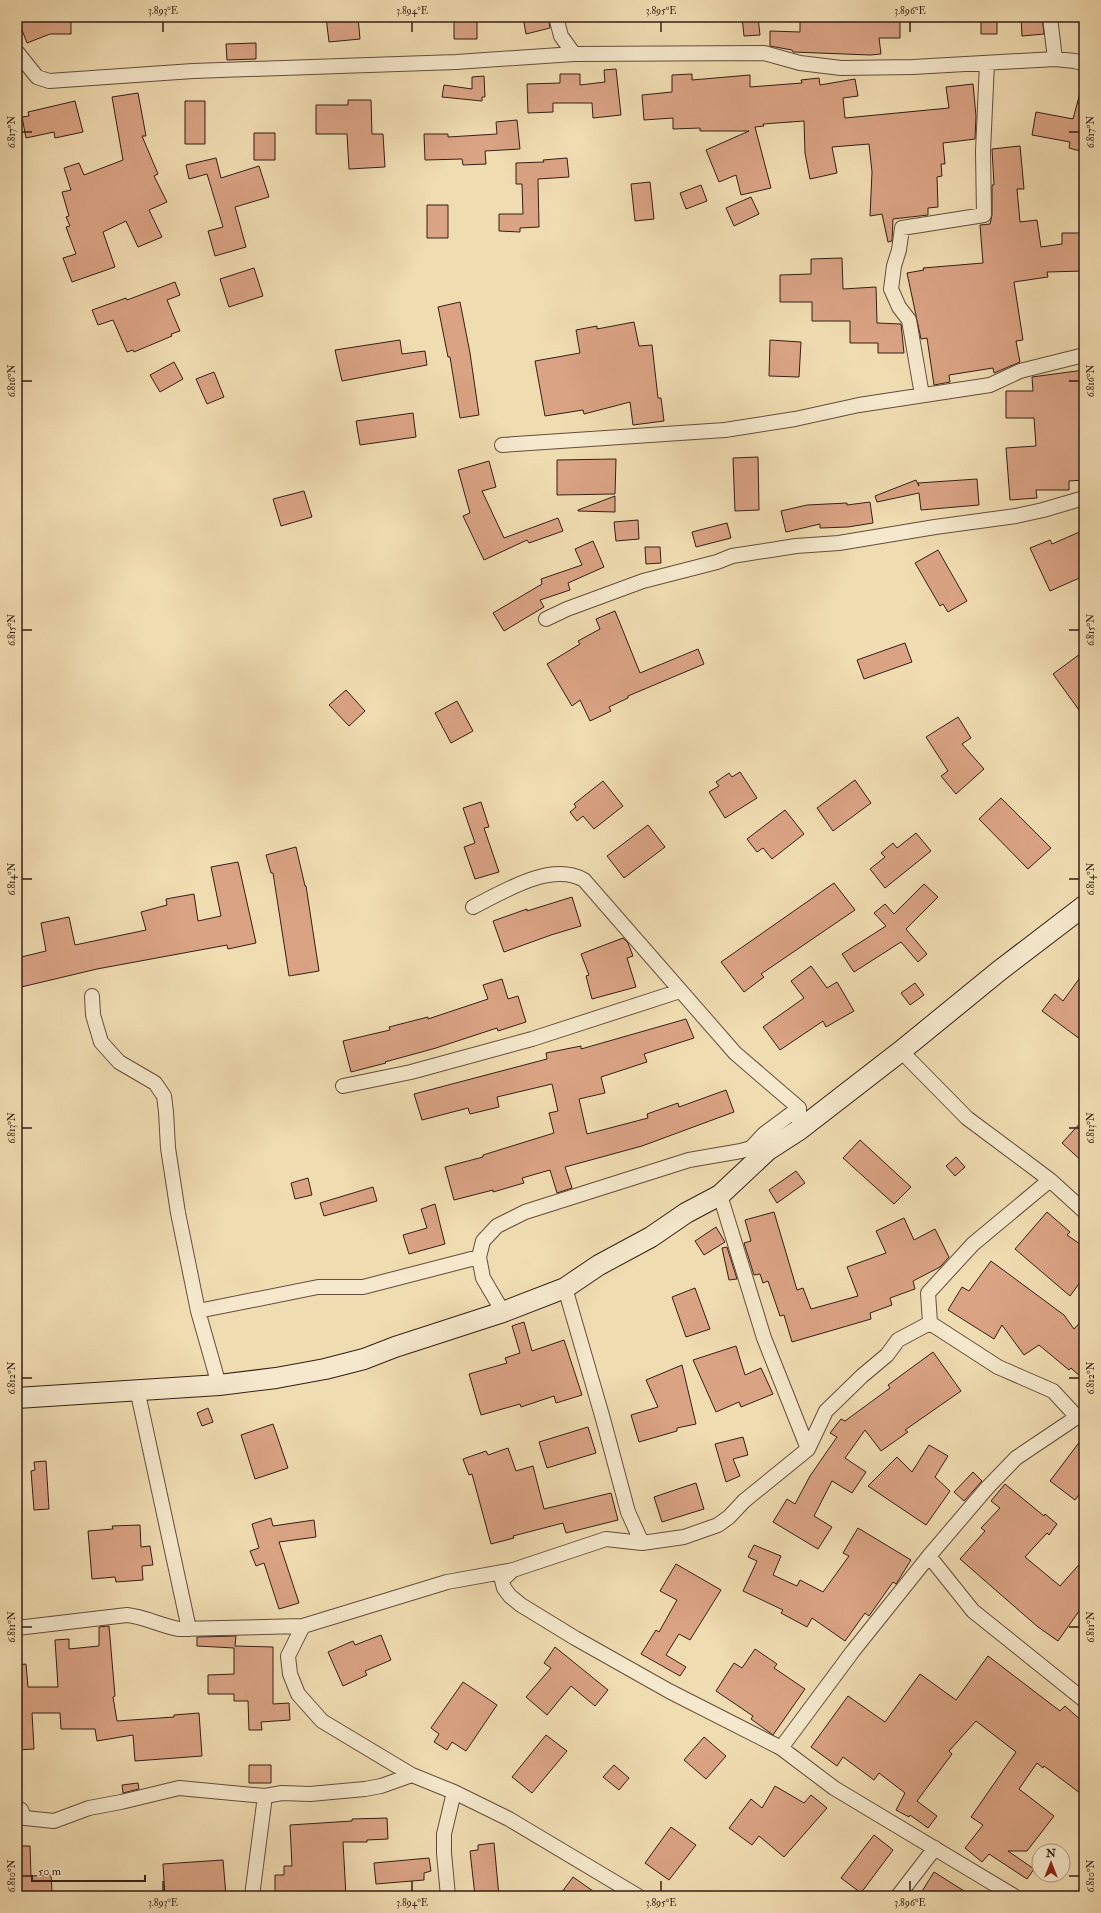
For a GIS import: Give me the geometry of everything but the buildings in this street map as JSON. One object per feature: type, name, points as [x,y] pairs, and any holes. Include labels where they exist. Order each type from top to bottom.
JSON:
[{"type":"street","points":[[556,17],[561,36],[574,54]]},
{"type":"street","points":[[1050,17],[1055,59]]},
{"type":"street","points":[[17,52],[37,77],[49,81],[193,71],[434,63],[574,54],[764,53],[800,63],[841,68],[1055,59],[1075,61],[1084,64]]},
{"type":"street","points":[[922,395],[909,320],[900,307],[892,288],[894,266],[900,250],[902,228],[984,215],[983,151],[987,63]]},
{"type":"street","points":[[502,445],[725,430],[795,419],[859,405],[990,385],[1020,371],[1084,354]]},
{"type":"street","points":[[546,619],[567,609],[643,581],[718,562],[732,556],[796,546],[840,543],[1016,516],[1084,498]]},
{"type":"street","points":[[473,907],[534,878],[566,874],[574,875],[584,880],[735,1053],[799,1108],[799,1130]]},
{"type":"street","points":[[17,1398],[219,1386],[325,1369],[364,1359],[395,1347],[503,1312],[565,1288],[599,1265],[651,1237],[686,1213],[720,1195],[768,1150],[799,1130],[901,1051],[999,971],[1084,906]]},
{"type":"street","points":[[342,1086],[411,1072],[532,1039],[680,991]]},
{"type":"street","points":[[92,996],[93,1015],[101,1042],[119,1062],[155,1083],[164,1096],[168,1148],[178,1213],[198,1311],[219,1386]]},
{"type":"street","points":[[901,1051],[967,1118],[1050,1180],[1084,1211]]},
{"type":"street","points":[[503,1312],[483,1278],[480,1257],[483,1241],[487,1234],[497,1226],[518,1216],[689,1160],[746,1150],[751,1148],[764,1134],[799,1108]]},
{"type":"street","points":[[930,1323],[928,1293],[973,1244],[1050,1180]]},
{"type":"street","points":[[720,1195],[764,1338],[808,1449]]},
{"type":"street","points":[[198,1311],[318,1287],[364,1287],[480,1257]]},
{"type":"street","points":[[565,1288],[604,1419],[628,1512],[642,1543]]},
{"type":"street","points":[[781,1748],[853,1652],[929,1556],[987,1488],[1016,1458],[1080,1416],[1053,1391],[998,1366],[930,1323]]},
{"type":"street","points":[[17,1628],[127,1615],[139,1617],[169,1628],[189,1629],[304,1626],[447,1582],[513,1570],[606,1539],[642,1543],[684,1537],[718,1525],[729,1518],[744,1501],[808,1449],[826,1411],[862,1376],[887,1355],[898,1340],[930,1323]]},
{"type":"street","points":[[137,1390],[189,1629]]},
{"type":"street","points":[[929,1556],[973,1611],[1084,1700]]},
{"type":"street","points":[[513,1570],[502,1580],[504,1588],[510,1596],[521,1605],[575,1638],[669,1691],[781,1748],[834,1788],[1014,1896]]},
{"type":"street","points":[[304,1626],[288,1656],[290,1674],[298,1694],[322,1722],[412,1775],[454,1792],[509,1819],[638,1896]]},
{"type":"street","points":[[17,1811],[21,1810],[25,1818],[54,1821],[89,1808],[179,1788],[265,1796],[282,1793],[310,1794],[365,1790],[412,1775]]},
{"type":"street","points":[[448,1896],[444,1854],[444,1834],[454,1792]]},
{"type":"street","points":[[252,1896],[265,1796]]},
{"type":"street","points":[[898,1896],[935,1848]]}]
